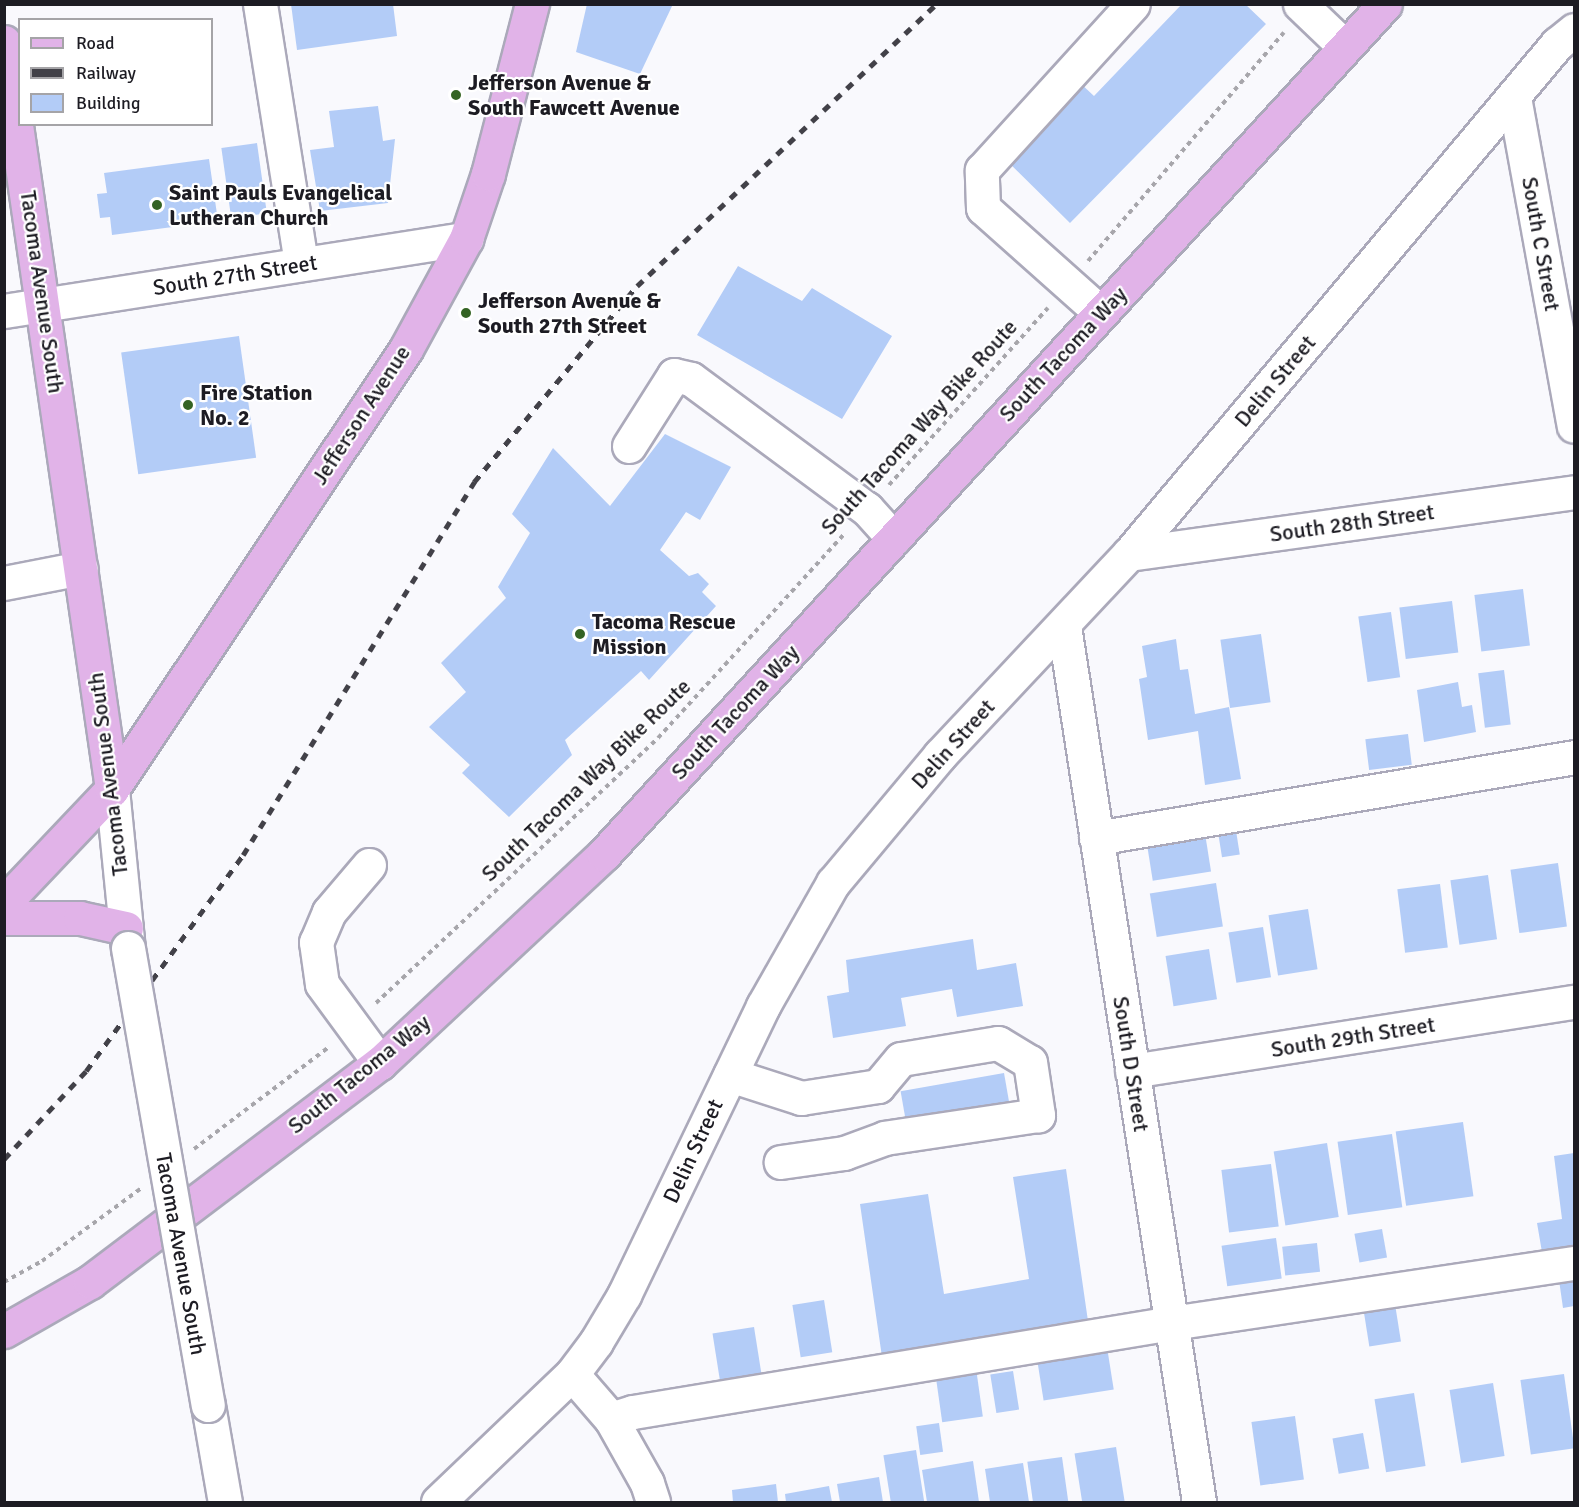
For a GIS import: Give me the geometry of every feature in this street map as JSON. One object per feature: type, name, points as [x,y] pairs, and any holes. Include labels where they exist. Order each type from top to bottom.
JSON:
[{"type":"main road","name":"Jefferson Avenue","points":[[4,903],[112,789],[406,349],[466,239],[488,174],[532,4]]},
{"type":"main road","name":"South Tacoma Way","points":[[4,1331],[90,1282],[380,1063],[604,854],[1385,4]]},
{"type":"main road","name":"Tacoma Avenue South","points":[[4,42],[45,304],[112,789]]},
{"type":"main road","points":[[4,918],[80,918],[127,938]]},
{"type":"street","points":[[260,4],[301,264]]},
{"type":"street","points":[[1101,313],[983,208],[982,170],[1134,4]]},
{"type":"street","points":[[1302,6],[1346,47]]},
{"type":"street","name":"Delin Street","points":[[438,1503],[572,1374],[624,1295],[763,1006],[833,883],[940,755],[1064,626],[1129,554],[1566,37]]},
{"type":"street","name":"South C Street","points":[[1514,98],[1575,426]]},
{"type":"street","name":"South 27th Street","points":[[4,311],[466,239]]},
{"type":"street","points":[[629,446],[674,375],[691,379],[867,509],[894,539]]},
{"type":"street","name":"South 28th Street","points":[[1129,554],[1575,492]]},
{"type":"street","points":[[4,583],[81,568]]},
{"type":"street","name":"South D Street","points":[[1064,626],[1199,1503]]},
{"type":"street","points":[[1096,838],[1575,757]]},
{"type":"street","name":"Tacoma Avenue South","points":[[112,789],[127,938],[225,1503]]},
{"type":"street","points":[[369,865],[328,912],[316,942],[322,984],[351,1027],[380,1063]]},
{"type":"street","name":"South 29th Street","points":[[1132,1071],[1575,1002]]},
{"type":"street","points":[[730,1075],[801,1098],[878,1086],[901,1059],[998,1043],[1030,1062],[1038,1115],[885,1138],[844,1153],[781,1162]]},
{"type":"street","points":[[878,1086],[885,1138]]},
{"type":"street","points":[[611,1419],[633,1412],[1172,1323],[1575,1263]]},
{"type":"street","points":[[572,1374],[611,1419],[643,1474],[653,1503]]},
{"type":"path","name":"South Tacoma Way Bike Route","points":[[184,1157],[316,1060],[658,738],[1068,284],[1302,6]]},
{"type":"path","points":[[4,1282],[42,1261],[146,1185]]},
{"type":"building","points":[[291,4],[393,4],[397,36],[297,50]]},
{"type":"building","points":[[587,4],[673,4],[640,74],[576,52]]},
{"type":"building","points":[[1182,4],[1245,4],[1266,24],[1070,223],[1005,159],[1079,82],[1094,96]]},
{"type":"building","points":[[378,106],[383,141],[395,139],[388,203],[320,211],[310,150],[334,147],[329,111]]},
{"type":"building","points":[[257,143],[267,213],[231,218],[221,148]]},
{"type":"building","name":"Saint Pauls Evangelical Lutheran Church","points":[[209,159],[218,221],[112,235],[110,217],[100,218],[97,194],[107,193],[104,173]]},
{"type":"building","points":[[738,266],[802,301],[812,288],[892,336],[842,419],[697,335]]},
{"type":"building","name":"Fire Station No. 2","points":[[239,336],[256,458],[138,474],[121,353]]},
{"type":"building","name":"Tacoma Rescue Mission","points":[[665,434],[731,467],[700,520],[686,512],[660,550],[689,576],[698,573],[709,584],[702,592],[716,606],[649,680],[641,671],[565,740],[572,755],[509,817],[462,773],[470,765],[429,727],[466,692],[441,663],[506,598],[498,587],[530,533],[512,514],[553,448],[610,506]]},
{"type":"building","points":[[1523,589],[1530,646],[1481,652],[1474,595]]},
{"type":"building","points":[[1452,601],[1458,653],[1406,659],[1399,607]]},
{"type":"building","points":[[1391,612],[1400,677],[1368,682],[1358,617]]},
{"type":"building","points":[[1261,634],[1271,702],[1230,708],[1220,640]]},
{"type":"building","points":[[1176,639],[1180,670],[1188,669],[1195,714],[1229,707],[1241,779],[1205,785],[1198,731],[1148,740],[1139,679],[1147,677],[1142,646]]},
{"type":"building","points":[[1504,670],[1511,725],[1485,728],[1478,673]]},
{"type":"building","points":[[1458,682],[1462,707],[1472,705],[1476,732],[1424,742],[1417,690]]},
{"type":"building","points":[[1408,734],[1412,765],[1369,770],[1365,739]]},
{"type":"building","points":[[1234,818],[1240,855],[1222,857],[1216,821]]},
{"type":"building","points":[[1204,827],[1211,871],[1153,881],[1146,836]]},
{"type":"building","points":[[1558,863],[1567,926],[1519,933],[1510,870]]},
{"type":"building","points":[[1488,875],[1497,939],[1459,945],[1450,880]]},
{"type":"building","points":[[1216,883],[1223,926],[1157,937],[1150,893]]},
{"type":"building","points":[[1440,884],[1448,948],[1405,953],[1397,889]]},
{"type":"building","points":[[1308,909],[1318,969],[1278,976],[1268,915]]},
{"type":"building","points":[[1263,927],[1271,977],[1236,983],[1228,932]]},
{"type":"building","points":[[973,939],[977,970],[1016,963],[1023,1006],[957,1017],[952,989],[901,998],[906,1026],[833,1038],[827,996],[849,992],[846,960]]},
{"type":"building","points":[[1209,949],[1217,999],[1174,1006],[1166,956]]},
{"type":"building","points":[[1004,1073],[1010,1106],[906,1125],[901,1091]]},
{"type":"building","points":[[1463,1122],[1473,1196],[1406,1206],[1396,1131]]},
{"type":"building","points":[[1392,1134],[1402,1207],[1348,1215],[1338,1142]]},
{"type":"building","points":[[1327,1143],[1339,1217],[1285,1226],[1274,1151]]},
{"type":"building","points":[[1574,1153],[1574,1254],[1543,1258],[1537,1223],[1562,1219],[1554,1156]]},
{"type":"building","points":[[1271,1164],[1279,1227],[1229,1233],[1221,1170]]},
{"type":"building","points":[[1066,1169],[1088,1321],[882,1357],[860,1204],[928,1194],[944,1294],[1029,1279],[1013,1177]]},
{"type":"building","points":[[1382,1229],[1387,1258],[1359,1262],[1354,1234]]},
{"type":"building","points":[[1276,1238],[1282,1279],[1227,1286],[1222,1246]]},
{"type":"building","points":[[1317,1243],[1320,1272],[1285,1275],[1282,1247]]},
{"type":"building","points":[[1574,1278],[1574,1306],[1563,1308],[1559,1280]]},
{"type":"building","points":[[824,1300],[832,1352],[801,1357],[792,1305]]},
{"type":"building","points":[[1395,1304],[1401,1342],[1369,1347],[1363,1309]]},
{"type":"building","points":[[754,1327],[762,1377],[720,1384],[713,1334]]},
{"type":"building","points":[[1107,1347],[1114,1389],[1044,1401],[1037,1358]]},
{"type":"building","points":[[976,1368],[983,1417],[942,1422],[935,1374]]},
{"type":"building","points":[[1013,1371],[1019,1410],[996,1413],[990,1375]]},
{"type":"building","points":[[1564,1374],[1574,1448],[1531,1454],[1520,1380]]},
{"type":"building","points":[[1493,1383],[1505,1456],[1461,1463],[1450,1390]]},
{"type":"building","points":[[1414,1393],[1426,1466],[1386,1472],[1374,1399]]},
{"type":"building","points":[[1295,1416],[1304,1479],[1260,1486],[1251,1422]]},
{"type":"building","points":[[939,1423],[943,1452],[920,1455],[916,1426]]},
{"type":"building","points":[[1363,1433],[1369,1468],[1339,1474],[1332,1438]]},
{"type":"building","points":[[1116,1447],[1125,1502],[1082,1502],[1075,1454]]},
{"type":"building","points":[[916,1450],[924,1502],[891,1502],[883,1455]]},
{"type":"building","points":[[1062,1457],[1068,1502],[1033,1502],[1027,1462]]},
{"type":"building","points":[[973,1461],[979,1502],[927,1502],[922,1470]]},
{"type":"building","points":[[1023,1463],[1029,1502],[990,1502],[985,1469]]},
{"type":"building","points":[[879,1477],[883,1502],[840,1502],[837,1484]]},
{"type":"building","points":[[776,1484],[778,1502],[733,1502],[732,1490]]},
{"type":"building","points":[[829,1486],[832,1502],[786,1502],[785,1494]]},
{"type":"railway","points":[[4,1159],[86,1071],[243,855],[474,482],[637,286],[936,4]]},
{"type":"place","name":"Jefferson Avenue & South Fawcett Avenue","points":[[456,95]]},
{"type":"place","name":"Saint Pauls Evangelical Lutheran Church","points":[[157,205]]},
{"type":"place","name":"Jefferson Avenue & South 27th Street","points":[[466,313]]},
{"type":"place","name":"Fire Station No. 2","points":[[188,405]]},
{"type":"place","name":"Tacoma Rescue Mission","points":[[580,634]]}]
